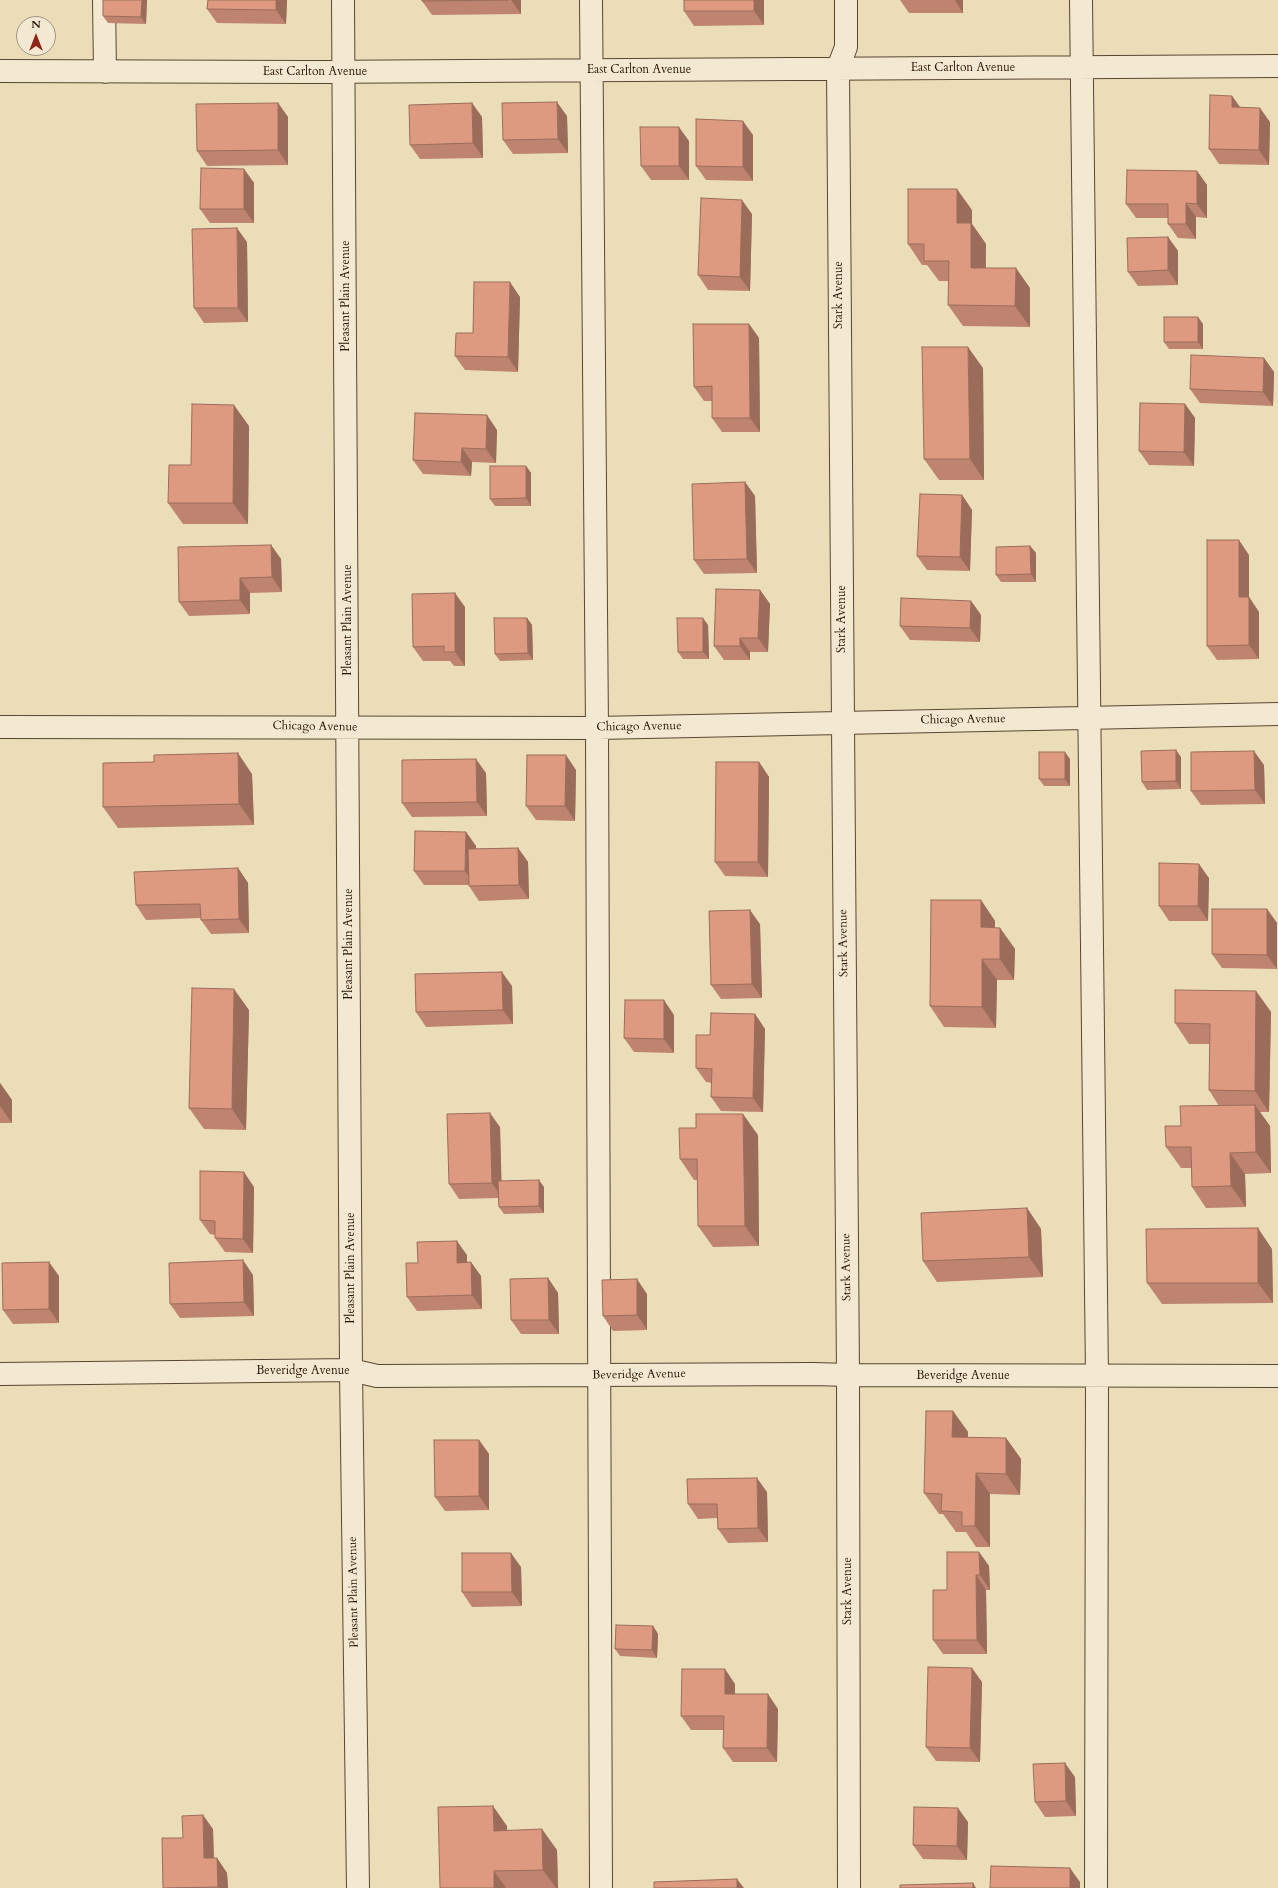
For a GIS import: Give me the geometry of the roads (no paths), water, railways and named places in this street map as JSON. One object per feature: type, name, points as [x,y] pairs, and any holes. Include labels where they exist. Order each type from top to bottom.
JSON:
[{"type":"street","points":[[104,0],[105,72]]},
{"type":"street","name":"Pleasant Plain Avenue","points":[[343,0],[351,1370],[358,1888]]},
{"type":"street","points":[[591,0],[597,728],[601,1888]]},
{"type":"street","name":"Stark Avenue","points":[[846,0],[846,47],[838,68],[848,1375],[848,1888]]},
{"type":"street","points":[[1081,0],[1097,1376],[1096,1888]]},
{"type":"street","name":"East Carlton Avenue","points":[[0,70],[105,72],[1278,66]]},
{"type":"street","name":"Chicago Avenue","points":[[0,727],[597,728],[1278,714]]},
{"type":"street","name":"Beveridge Avenue","points":[[0,1374],[351,1370],[377,1376],[814,1374],[1278,1376]]}]
